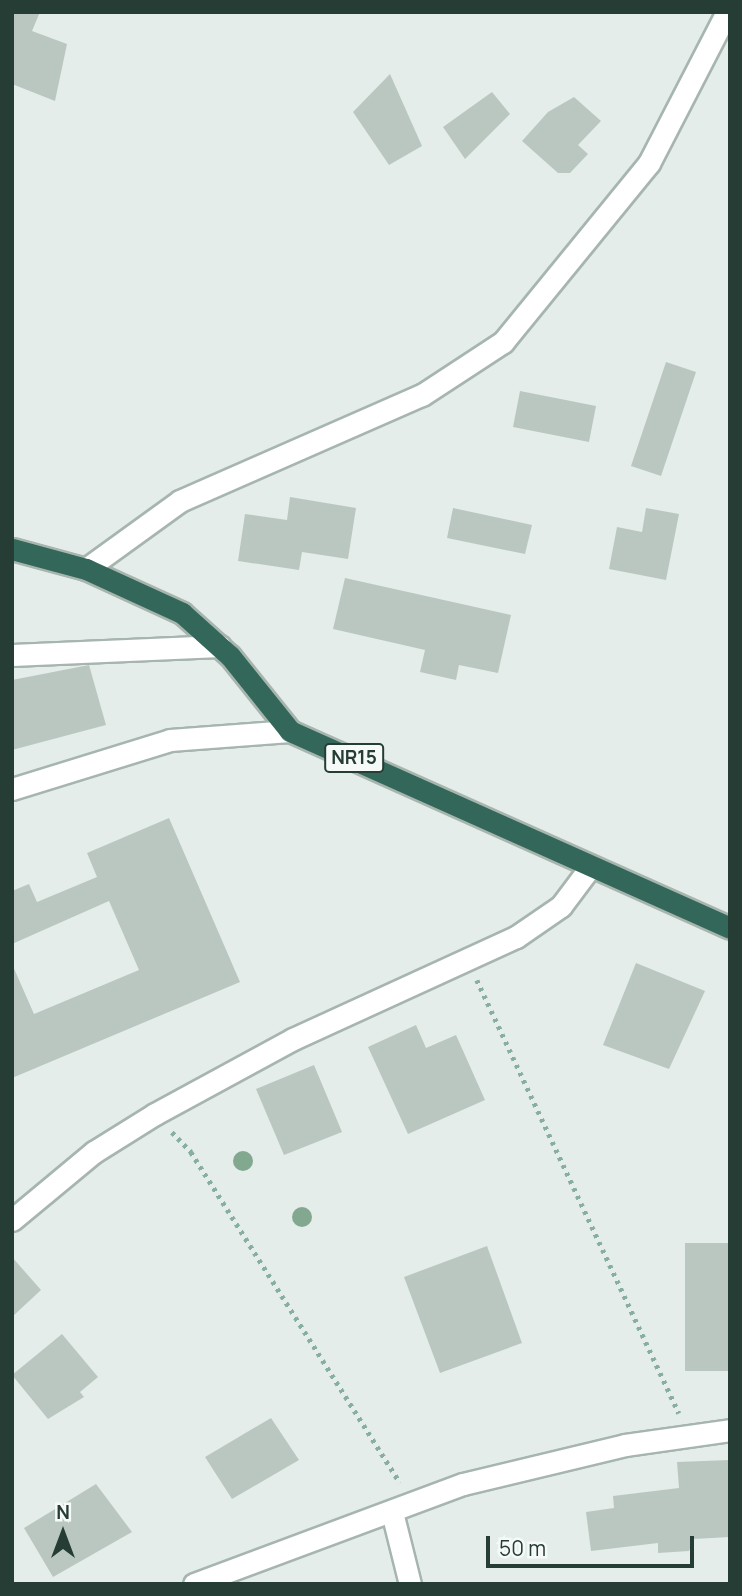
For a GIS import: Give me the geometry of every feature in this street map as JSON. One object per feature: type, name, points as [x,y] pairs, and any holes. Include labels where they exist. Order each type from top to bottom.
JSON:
[{"type":"highway","name":"NR15","points":[[12,549],[86,569],[150,594],[220,646],[290,731],[730,928]]},
{"type":"street","points":[[86,569],[180,501],[422,395],[503,342],[649,163],[727,12]]},
{"type":"street","points":[[12,655],[220,646]]},
{"type":"street","points":[[12,789],[170,740],[290,731]]},
{"type":"street","points":[[12,1220],[94,1152],[155,1114],[293,1039],[469,964],[561,906],[591,866]]},
{"type":"street","points":[[194,1584],[414,1503],[550,1462],[730,1430]]},
{"type":"street","points":[[392,1512],[410,1584]]},
{"type":"path","points":[[469,964],[690,1435]]},
{"type":"path","points":[[191,1152],[414,1503]]},
{"type":"building","points":[[12,12],[40,12],[32,31],[67,44],[55,101],[12,84]]},
{"type":"building","points":[[390,74],[422,146],[389,165],[353,112]]},
{"type":"building","points":[[492,92],[510,114],[465,159],[443,127]]},
{"type":"building","points":[[574,97],[601,121],[578,145],[588,154],[570,173],[558,173],[522,141],[548,112]]},
{"type":"building","points":[[666,362],[696,372],[661,476],[631,466]]},
{"type":"building","points":[[520,391],[596,406],[589,442],[513,427]]},
{"type":"building","points":[[290,497],[356,508],[348,559],[302,552],[299,570],[238,561],[245,514],[287,520]]},
{"type":"building","points":[[453,508],[532,525],[525,554],[447,538]]},
{"type":"building","points":[[646,508],[679,514],[666,580],[609,569],[617,527],[642,532]]},
{"type":"building","points":[[345,578],[511,615],[498,673],[459,665],[456,680],[420,672],[425,650],[333,629]]},
{"type":"building","points":[[89,665],[106,725],[12,750],[12,680]]},
{"type":"building","points":[[169,818],[240,982],[12,1078],[12,964],[34,1014],[139,970],[109,901],[12,944],[12,891],[29,884],[37,902],[97,877],[87,853]]},
{"type":"building","points":[[636,963],[705,991],[669,1069],[603,1045]]},
{"type":"building","points":[[416,1025],[426,1048],[456,1035],[485,1100],[408,1134],[368,1047]]},
{"type":"building","points":[[314,1065],[342,1132],[284,1155],[256,1089]]},
{"type":"building","points":[[685,1243],[730,1243],[730,1371],[685,1371]]},
{"type":"building","points":[[487,1246],[522,1343],[440,1373],[404,1277]]},
{"type":"building","points":[[12,1257],[41,1290],[12,1317]]},
{"type":"building","points":[[62,1334],[98,1377],[80,1392],[84,1397],[48,1419],[12,1375]]},
{"type":"building","points":[[271,1418],[299,1460],[232,1499],[205,1457]]},
{"type":"building","points":[[730,1460],[730,1537],[694,1539],[689,1551],[658,1553],[658,1543],[591,1551],[586,1512],[614,1508],[613,1496],[679,1488],[677,1462]]},
{"type":"building","points":[[96,1484],[132,1532],[53,1577],[24,1528]]}]
